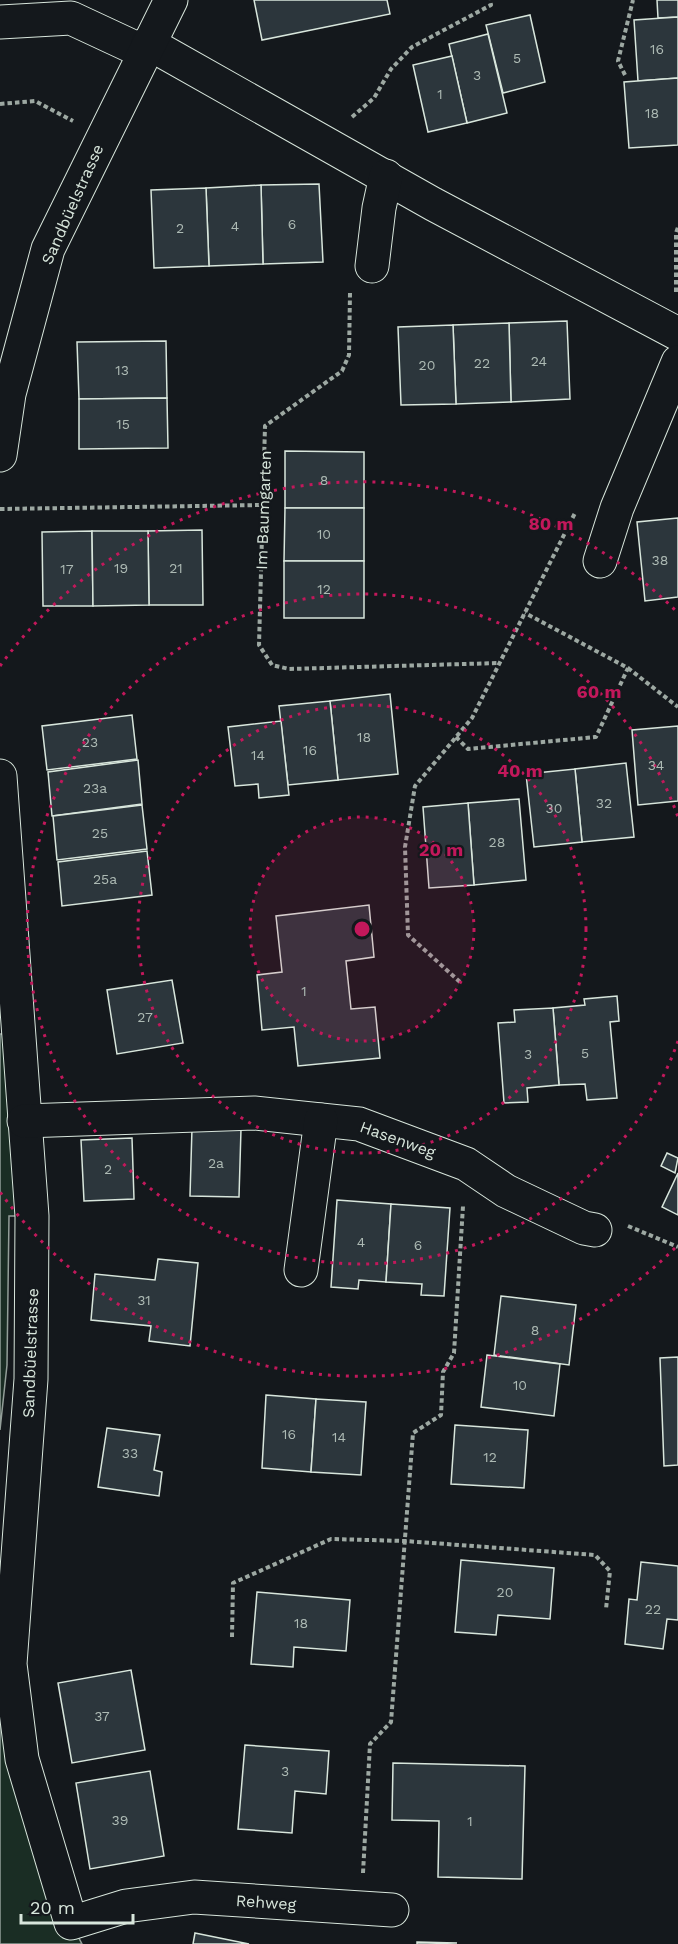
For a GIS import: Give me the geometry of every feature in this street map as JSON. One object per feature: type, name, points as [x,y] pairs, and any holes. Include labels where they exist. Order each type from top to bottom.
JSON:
[{"type":"street","name":"Sandbüelstrasse","points":[[0,455],[4,393],[48,249],[171,0]]},
{"type":"street","points":[[0,22],[71,18],[146,47],[335,147],[433,204],[673,331]]},
{"type":"street","points":[[361,275],[386,176]]},
{"type":"street","points":[[600,561],[617,508],[678,362]]},
{"type":"street","name":"Sandbüelstrasse","points":[[0,776],[24,1121],[33,1216],[31,1379],[10,1664],[22,1759],[71,1923]]},
{"type":"street","name":"Hasenweg","points":[[24,1121],[254,1113],[359,1124],[466,1164],[506,1191],[584,1228],[595,1230]]},
{"type":"street","points":[[301,1270],[321,1120]]},
{"type":"street","name":"Rehweg","points":[[71,1923],[126,1906],[194,1897],[376,1909]]},
{"type":"path","points":[[335,147],[353,115],[374,98],[390,69],[412,47],[490,5],[490,0]]},
{"type":"path","points":[[625,75],[618,61],[633,0]]},
{"type":"path","points":[[0,104],[35,101],[103,136]]},
{"type":"path","points":[[673,331],[678,227]]},
{"type":"path","name":"Im Baumgarten","points":[[361,275],[349,355],[342,371],[265,426],[259,645],[272,665],[289,669],[500,663]]},
{"type":"path","points":[[0,509],[263,505]]},
{"type":"path","points":[[460,982],[408,935],[405,847],[415,786],[471,718],[578,508]]},
{"type":"path","points":[[525,613],[628,668],[678,707]]},
{"type":"path","points":[[456,737],[468,749],[596,736],[628,668]]},
{"type":"path","points":[[376,1909],[370,1744],[391,1722],[413,1433],[441,1415],[443,1372],[454,1353],[466,1164]]},
{"type":"path","points":[[595,1230],[632,1225],[678,1247]]},
{"type":"path","points":[[232,1636],[233,1583],[331,1539],[405,1541],[595,1555],[610,1571],[606,1609]]},
{"type":"green space","points":[[17,1033],[32,1216],[9,1216],[7,1365],[0,1430],[0,1034]]},
{"type":"green space","points":[[0,1619],[71,1923],[82,1944],[0,1944]]},
{"type":"building","points":[[254,0],[387,0],[390,14],[262,40]]},
{"type":"building","points":[[657,0],[678,0],[678,17],[658,18]]},
{"type":"building","points":[[530,15],[545,82],[503,93],[486,25]]},
{"type":"building","points":[[678,17],[678,78],[638,81],[634,20]]},
{"type":"building","points":[[488,34],[507,113],[467,123],[449,44]]},
{"type":"building","points":[[452,56],[467,123],[428,132],[413,65]]},
{"type":"building","points":[[678,78],[678,145],[629,148],[624,82]]},
{"type":"building","points":[[319,184],[323,262],[263,264],[261,185]]},
{"type":"building","points":[[261,185],[263,264],[209,266],[206,188]]},
{"type":"building","points":[[206,188],[209,266],[154,268],[151,190]]},
{"type":"building","points":[[567,321],[570,399],[511,402],[509,323]]},
{"type":"building","points":[[509,323],[511,402],[456,404],[453,325]]},
{"type":"building","points":[[453,325],[456,404],[401,405],[398,327]]},
{"type":"building","points":[[166,341],[167,398],[79,399],[77,342]]},
{"type":"building","points":[[167,398],[168,448],[79,449],[79,399]]},
{"type":"building","points":[[285,451],[364,452],[364,508],[285,508]]},
{"type":"building","points":[[285,508],[364,508],[364,561],[284,561]]},
{"type":"building","points":[[678,518],[678,597],[645,601],[637,522]]},
{"type":"building","points":[[202,530],[203,605],[149,605],[148,531]]},
{"type":"building","points":[[92,531],[93,606],[43,606],[42,532]]},
{"type":"building","points":[[92,531],[148,531],[149,605],[93,606]]},
{"type":"building","points":[[284,561],[364,561],[364,618],[284,618]]},
{"type":"building","points":[[390,694],[398,774],[338,780],[330,701]]},
{"type":"building","points":[[330,701],[338,780],[288,785],[279,706]]},
{"type":"building","points":[[132,715],[137,759],[47,770],[42,726]]},
{"type":"building","points":[[281,721],[289,795],[259,798],[258,784],[235,786],[228,727]]},
{"type":"building","points":[[678,726],[678,801],[638,805],[632,730]]},
{"type":"building","points":[[138,760],[142,804],[52,816],[48,772]]},
{"type":"building","points":[[626,763],[634,837],[582,842],[575,769]]},
{"type":"building","points":[[575,769],[582,842],[534,847],[526,774]]},
{"type":"building","points":[[519,799],[526,880],[474,885],[468,803]]},
{"type":"building","points":[[468,803],[474,885],[429,888],[423,807]]},
{"type":"building","points":[[142,805],[147,849],[57,860],[53,816]]},
{"type":"building","points":[[147,851],[152,895],[62,906],[58,862]]},
{"type":"building","points":[[369,905],[374,957],[346,961],[351,1009],[375,1007],[380,1058],[298,1066],[294,1027],[262,1030],[257,975],[282,972],[276,916]]},
{"type":"building","points":[[172,980],[183,1043],[117,1054],[107,990]]},
{"type":"building","points":[[617,996],[619,1021],[610,1022],[617,1098],[587,1100],[585,1084],[559,1085],[553,1008],[585,1005],[584,999]]},
{"type":"building","points":[[553,1008],[559,1085],[527,1088],[528,1102],[504,1103],[498,1023],[515,1022],[514,1010]]},
{"type":"building","points":[[192,1128],[241,1129],[239,1197],[190,1196]]},
{"type":"building","points":[[132,1138],[134,1199],[84,1201],[81,1140]]},
{"type":"building","points":[[667,1153],[678,1158],[675,1173],[661,1166]]},
{"type":"building","points":[[678,1173],[678,1215],[662,1207]]},
{"type":"building","points":[[337,1200],[391,1204],[386,1282],[359,1280],[358,1289],[331,1287]]},
{"type":"building","points":[[391,1204],[450,1208],[444,1296],[421,1295],[422,1284],[386,1282]]},
{"type":"building","points":[[158,1259],[198,1263],[190,1346],[149,1341],[151,1326],[91,1320],[95,1274],[155,1280]]},
{"type":"building","points":[[501,1296],[576,1305],[569,1365],[494,1355]]},
{"type":"building","points":[[487,1355],[560,1364],[554,1416],[481,1407]]},
{"type":"building","points":[[678,1357],[678,1465],[664,1466],[660,1358]]},
{"type":"building","points":[[266,1395],[316,1399],[311,1472],[262,1468]]},
{"type":"building","points":[[316,1399],[366,1402],[361,1475],[311,1472]]},
{"type":"building","points":[[455,1425],[528,1430],[524,1488],[451,1484]]},
{"type":"building","points":[[107,1428],[160,1435],[154,1470],[162,1472],[159,1496],[98,1487]]},
{"type":"building","points":[[461,1560],[554,1568],[550,1619],[498,1615],[496,1635],[455,1632]]},
{"type":"building","points":[[641,1562],[678,1566],[678,1620],[667,1619],[663,1649],[625,1644],[629,1599],[637,1600]]},
{"type":"building","points":[[257,1592],[350,1600],[346,1651],[294,1647],[293,1667],[251,1664]]},
{"type":"building","points":[[131,1670],[145,1750],[72,1763],[58,1683]]},
{"type":"building","points":[[245,1745],[329,1751],[326,1794],[295,1791],[292,1833],[238,1829]]},
{"type":"building","points":[[393,1763],[525,1766],[522,1879],[438,1877],[439,1821],[392,1820]]},
{"type":"building","points":[[150,1771],[164,1856],[90,1869],[76,1783]]},
{"type":"building","points":[[195,1933],[249,1944],[193,1944]]},
{"type":"building","points":[[417,1942],[457,1943],[417,1944]]}]
